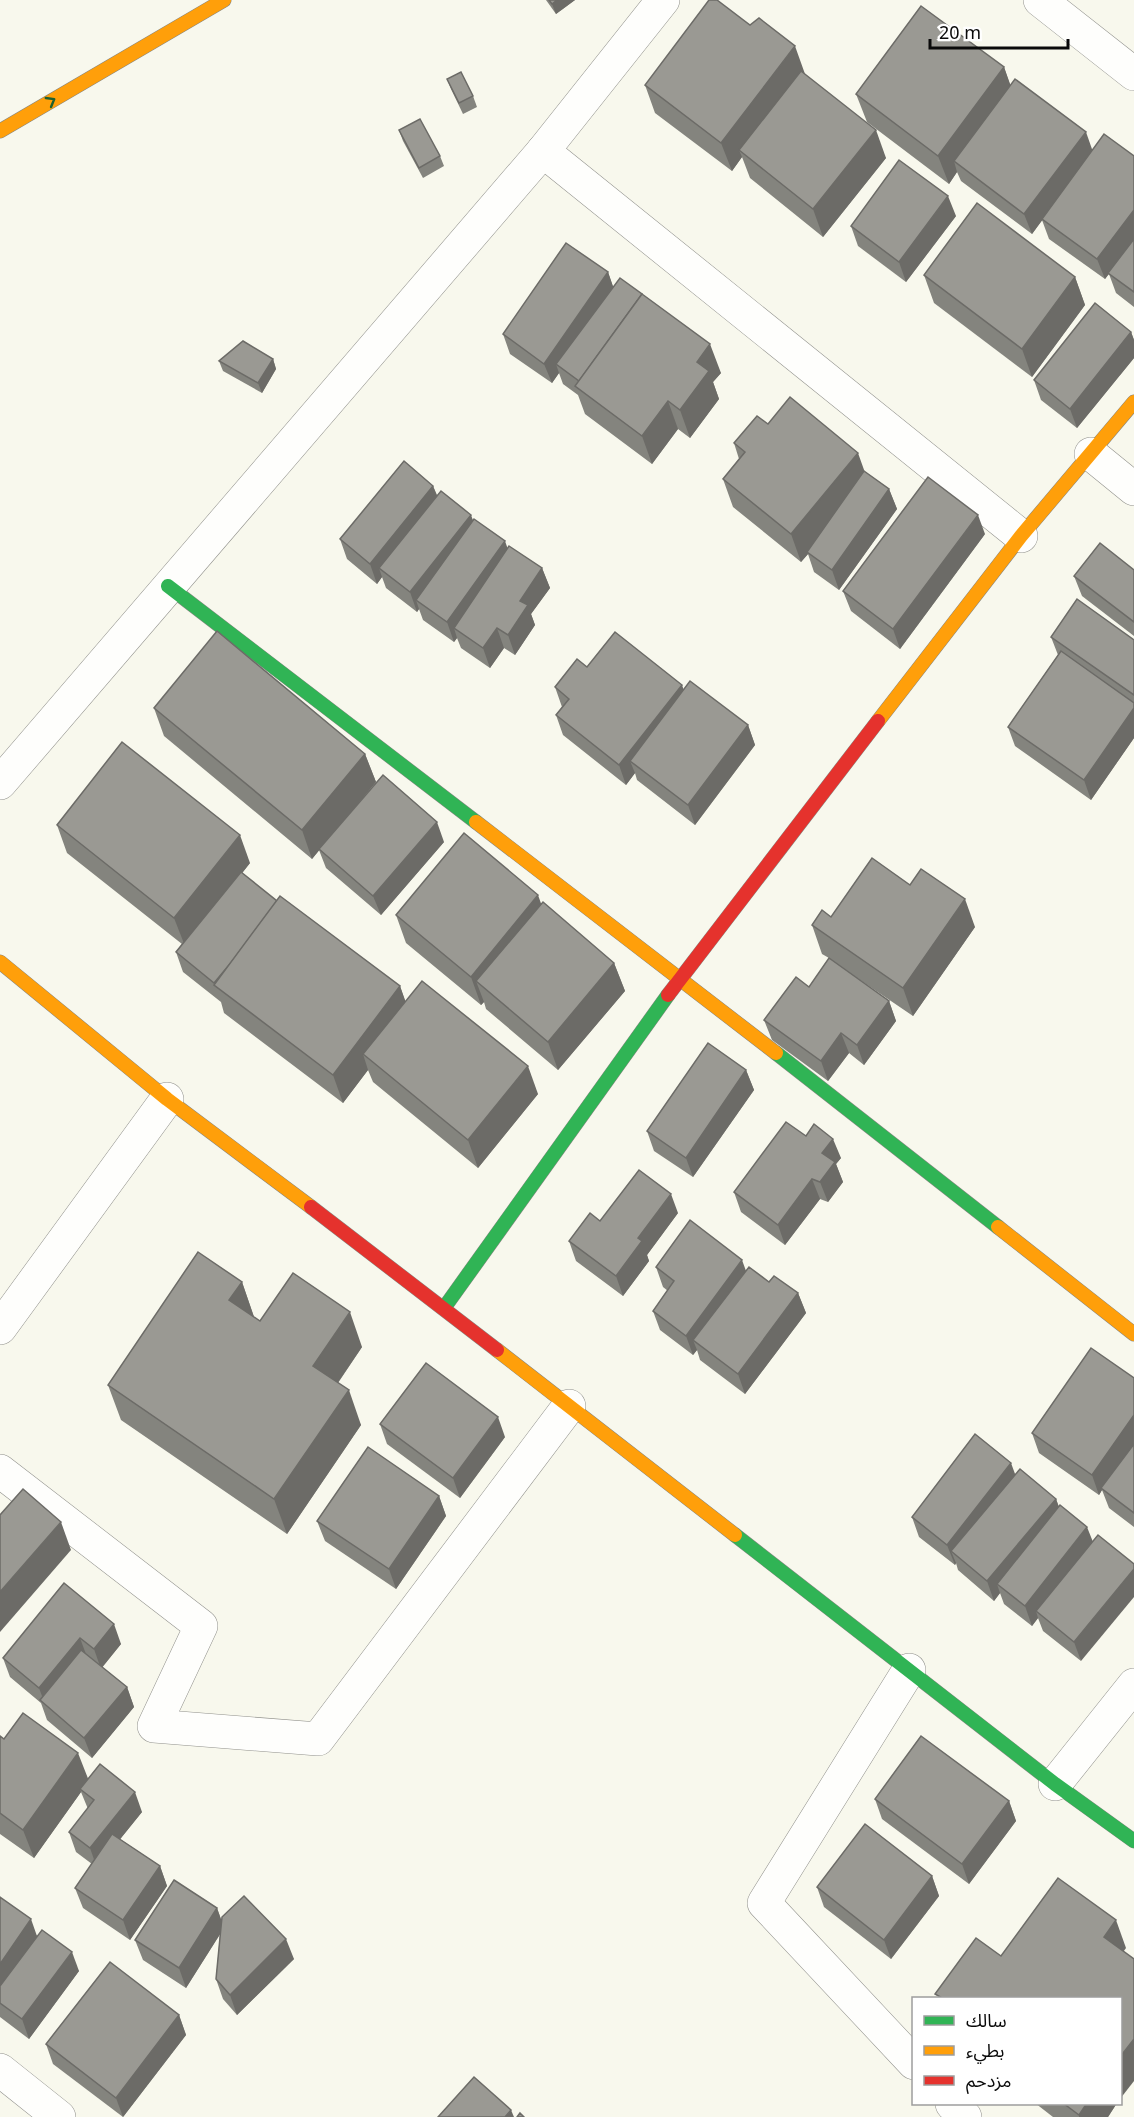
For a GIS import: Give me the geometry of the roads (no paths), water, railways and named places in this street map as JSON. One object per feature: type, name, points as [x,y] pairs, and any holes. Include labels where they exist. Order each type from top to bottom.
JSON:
[{"type":"street","points":[[0,131],[224,0]]},
{"type":"street","points":[[0,783],[543,151],[663,0]]},
{"type":"street","points":[[1040,0],[1134,74]]},
{"type":"street","points":[[543,151],[1021,536]]},
{"type":"street","points":[[444,1308],[680,978],[1021,536],[1134,402]]},
{"type":"street","points":[[1090,454],[1134,489]]},
{"type":"street","points":[[168,586],[680,978],[1134,1334]]},
{"type":"street","points":[[0,962],[167,1099],[444,1308],[1055,1784],[1134,1841]]},
{"type":"street","points":[[0,1328],[167,1099]]},
{"type":"street","points":[[0,1471],[201,1626],[154,1726],[318,1739],[569,1406]]},
{"type":"street","points":[[909,1670],[764,1904],[912,2061]]},
{"type":"street","points":[[1055,1784],[1134,1685]]},
{"type":"street","points":[[0,2070],[59,2117]]},
{"type":"street","points":[[954,2105],[965,2117]]}]
